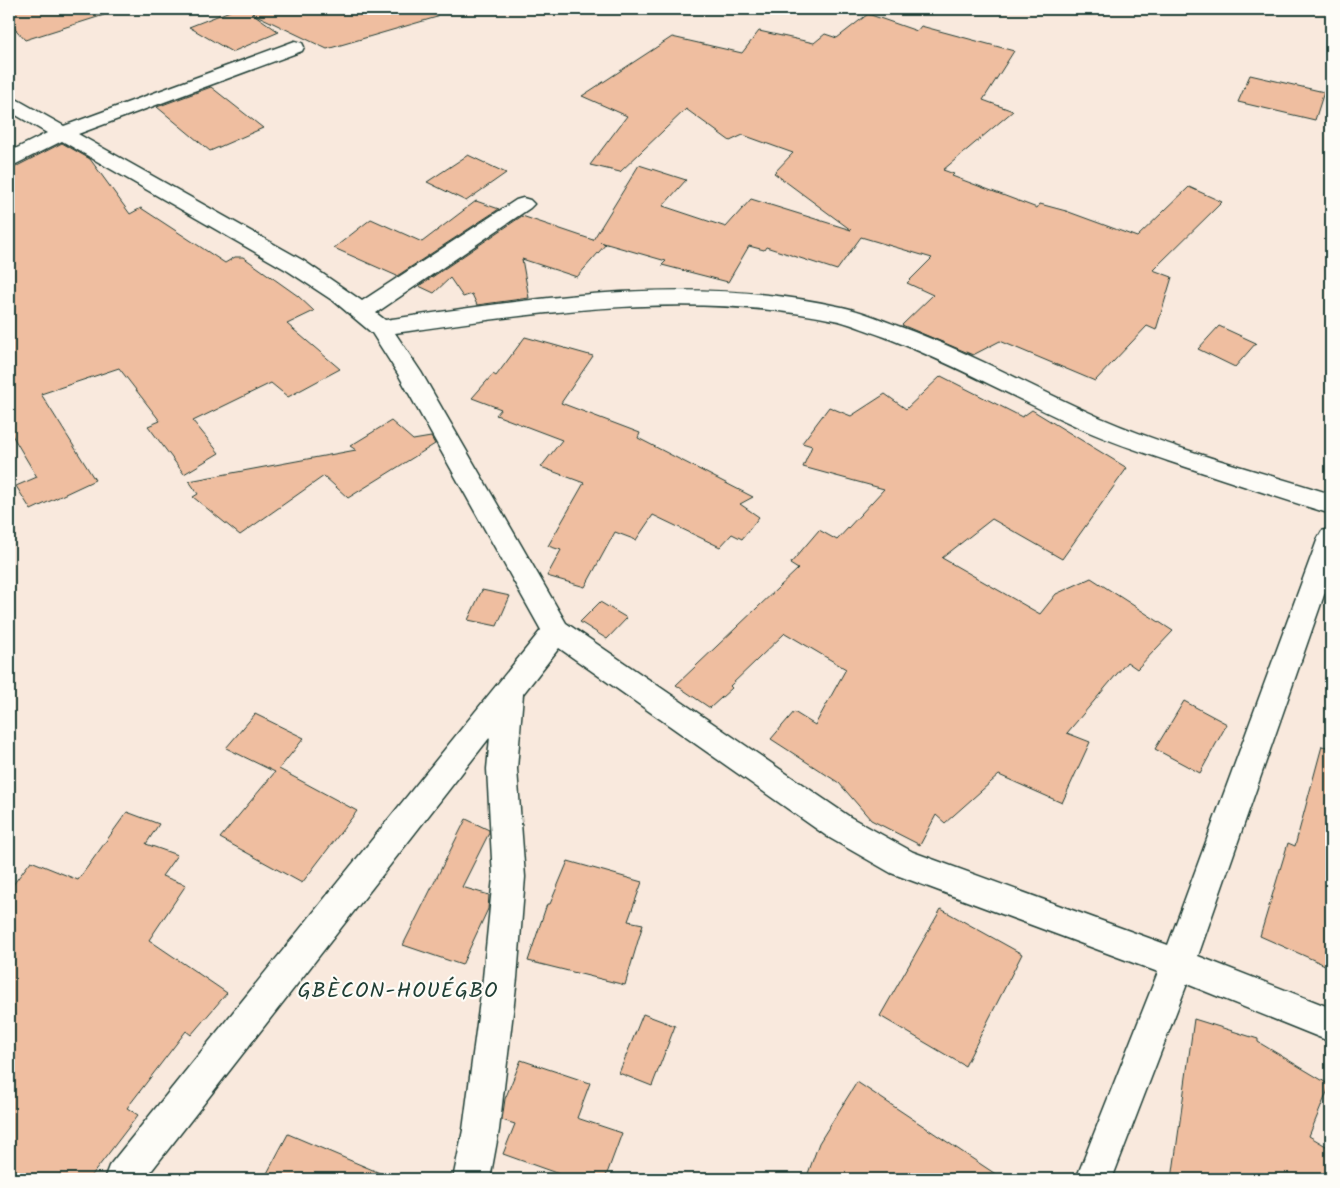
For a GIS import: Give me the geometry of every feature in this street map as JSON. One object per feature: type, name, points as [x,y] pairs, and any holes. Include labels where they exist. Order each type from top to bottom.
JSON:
[{"type":"street","points":[[9,160],[63,133],[295,46]]},
{"type":"street","points":[[9,103],[296,266],[343,296],[380,328],[410,372],[556,631],[839,827],[902,863],[1178,964],[1331,1025]]},
{"type":"street","points":[[362,312],[523,204]]},
{"type":"street","points":[[380,328],[517,309],[631,298],[702,298],[773,303],[841,314],[960,359],[1093,424],[1174,454],[1331,504]]},
{"type":"street","points":[[1094,1179],[1178,964],[1331,538]]},
{"type":"street","points":[[122,1179],[556,631]]},
{"type":"street","points":[[472,1179],[481,1130],[499,988],[509,877],[502,769],[510,689]]},
{"type":"building","points":[[9,9],[103,9],[104,15],[25,40],[9,22]]},
{"type":"building","points":[[235,9],[436,9],[437,17],[327,49],[252,13],[279,32],[232,52],[189,27]]},
{"type":"building","points":[[868,14],[917,31],[921,26],[1014,51],[983,100],[1013,111],[943,170],[954,174],[952,176],[1037,208],[1040,204],[1066,211],[1137,237],[1189,187],[1222,202],[1153,270],[1172,277],[1156,330],[1147,326],[1095,381],[1000,341],[973,355],[902,325],[933,295],[907,283],[932,258],[861,237],[837,270],[766,247],[764,250],[749,246],[728,282],[662,265],[666,261],[600,242],[606,244],[577,277],[522,259],[529,298],[477,305],[472,294],[463,297],[450,278],[434,293],[419,286],[522,216],[593,240],[639,165],[686,180],[663,206],[726,227],[751,199],[851,230],[774,173],[793,153],[743,135],[730,141],[686,109],[620,172],[590,165],[627,116],[582,96],[672,37],[742,53],[759,31],[814,43],[825,34],[837,38]]},
{"type":"building","points":[[1250,75],[1324,92],[1315,120],[1238,102]]},
{"type":"building","points":[[211,87],[263,128],[210,151],[157,107]]},
{"type":"building","points":[[62,143],[90,159],[130,214],[141,208],[225,263],[235,257],[243,257],[298,296],[314,311],[287,324],[340,369],[288,397],[271,383],[193,421],[219,453],[184,474],[148,426],[160,421],[119,368],[41,394],[95,480],[31,510],[16,486],[37,477],[9,430],[9,168],[17,166]]},
{"type":"building","points":[[468,155],[506,173],[466,201],[427,182]]},
{"type":"building","points":[[476,201],[499,209],[397,276],[334,248],[371,219],[422,242]]},
{"type":"building","points":[[1219,326],[1256,343],[1235,367],[1198,349]]},
{"type":"building","points":[[525,337],[593,356],[561,403],[640,433],[638,438],[753,497],[740,504],[759,517],[742,539],[732,534],[720,547],[653,515],[636,540],[615,532],[585,587],[547,576],[561,550],[548,546],[584,483],[541,467],[562,440],[496,415],[501,409],[472,398],[493,374],[496,376]]},
{"type":"building","points":[[941,376],[1022,417],[1032,410],[1127,468],[1062,559],[992,519],[942,558],[1040,614],[1056,594],[1091,578],[1173,631],[1137,669],[1127,662],[1067,733],[1090,742],[1062,803],[999,775],[945,823],[936,815],[920,845],[871,820],[839,783],[771,739],[794,712],[815,725],[846,669],[785,633],[710,708],[676,685],[798,569],[790,564],[819,530],[837,540],[884,489],[803,467],[812,446],[802,443],[829,407],[851,416],[885,394],[906,409]]},
{"type":"building","points":[[391,421],[413,440],[431,437],[435,444],[348,498],[324,476],[240,535],[193,497],[198,494],[189,481],[356,450],[350,446]]},
{"type":"building","points":[[482,590],[510,596],[497,626],[468,620]]},
{"type":"building","points":[[600,602],[627,618],[607,639],[580,622]]},
{"type":"building","points":[[1184,701],[1227,724],[1200,773],[1155,749]]},
{"type":"building","points":[[255,714],[304,738],[279,769],[357,811],[302,883],[220,838],[275,772],[226,748]]},
{"type":"building","points":[[1322,746],[1331,748],[1331,941],[1325,965],[1260,936],[1288,843],[1295,846]]},
{"type":"building","points":[[127,812],[159,824],[146,844],[177,855],[162,876],[186,885],[149,940],[227,993],[191,1035],[186,1031],[127,1108],[138,1115],[89,1179],[9,1179],[9,890],[31,861],[78,880]]},
{"type":"building","points":[[466,819],[489,830],[489,833],[462,887],[489,895],[488,909],[462,965],[403,945]]},
{"type":"building","points":[[568,861],[642,882],[628,921],[643,924],[625,985],[528,961],[547,904],[550,904]]},
{"type":"building","points":[[941,909],[1022,954],[965,1066],[880,1016]]},
{"type":"building","points":[[643,1014],[675,1026],[652,1086],[619,1073]]},
{"type":"building","points":[[1194,1019],[1258,1039],[1258,1042],[1330,1085],[1309,1136],[1331,1149],[1331,1179],[1172,1179]]},
{"type":"building","points":[[521,1060],[590,1083],[577,1118],[622,1133],[605,1179],[556,1179],[559,1174],[503,1154],[515,1124],[502,1120],[505,1099]]},
{"type":"building","points":[[857,1082],[1003,1179],[806,1179],[819,1143]]},
{"type":"building","points":[[288,1134],[394,1179],[264,1179]]},
{"type":"district","name":"GBÈCON-HOUÉGBO","points":[[398,989]]}]
